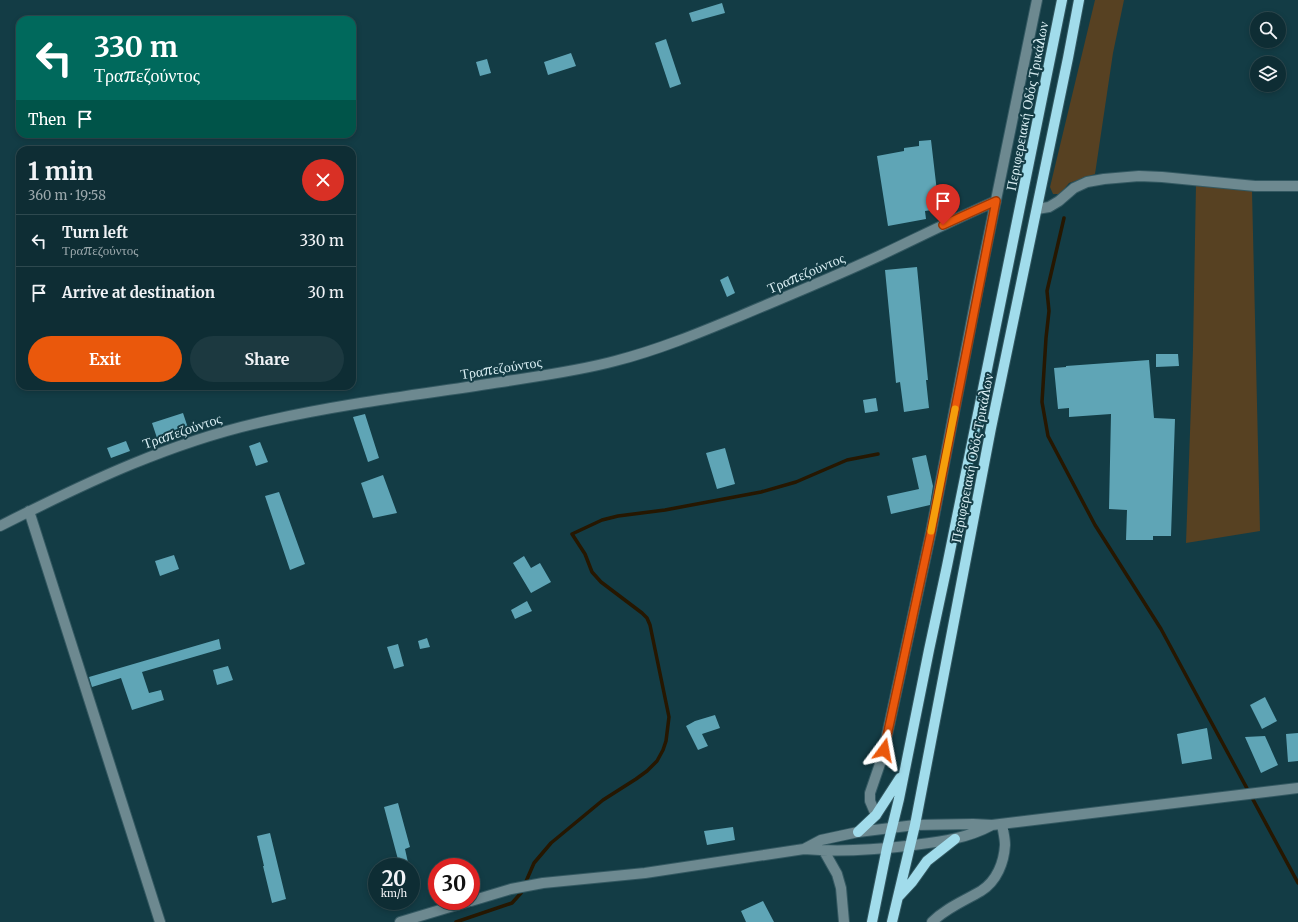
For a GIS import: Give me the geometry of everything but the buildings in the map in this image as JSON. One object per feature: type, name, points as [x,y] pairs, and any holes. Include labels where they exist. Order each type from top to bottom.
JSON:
[{"type":"main road","name":"Περιφερειακή Οδός Τρικάλων","points":[[872,922],[948,566],[1062,0]]},
{"type":"main road","name":"Περιφερειακή Οδός Τρικάλων","points":[[892,922],[911,845],[991,428],[1079,0]]},
{"type":"main road","points":[[858,832],[876,815],[904,771]]},
{"type":"main road","points":[[897,897],[912,882],[927,860],[955,839]]},
{"type":"street","points":[[876,815],[870,801],[870,794],[882,758],[925,561],[1037,0]]},
{"type":"street","points":[[1037,208],[1049,206],[1059,201],[1074,188],[1087,182],[1139,176],[1255,186],[1298,186]]},
{"type":"street","name":"Τραπεζούντος","points":[[0,526],[126,466],[189,442],[249,425],[372,401],[573,371],[637,355],[709,328],[802,290],[884,254],[996,201]]},
{"type":"street","points":[[29,511],[160,922]]},
{"type":"street","points":[[804,849],[821,840],[858,832],[915,825],[997,824],[1298,788]]},
{"type":"street","points":[[480,898],[511,889],[543,883],[645,873],[804,849],[824,851],[887,848],[955,839],[976,833],[997,824]]},
{"type":"street","points":[[932,922],[951,907],[983,890],[991,882],[1001,867],[1005,844],[997,824]]},
{"type":"street","points":[[824,851],[837,874],[841,888],[844,922]]},
{"type":"street","points":[[400,922],[440,910]]},
{"type":"shaded area","points":[[1095,0],[1124,0],[1113,53],[1095,174],[1069,183],[1060,194],[1053,194],[1050,187]]},
{"type":"shaded area","points":[[1196,184],[1252,191],[1260,531],[1186,543],[1193,349]]},
{"type":"waterway","points":[[1064,218],[1047,291],[1049,311],[1042,402],[1048,436],[1095,525],[1161,629],[1298,883]]},
{"type":"waterway","points":[[456,922],[512,903],[521,893],[534,863],[551,843],[603,800],[647,771],[657,761],[666,741],[669,717],[650,625],[647,618],[601,582],[592,572],[585,554],[572,534],[602,520],[618,516],[665,510],[761,492],[796,482],[847,460],[878,454]]},
{"type":"slow traffic","points":[[931,531],[955,409]]},
{"type":"route","points":[[884,750],[931,532],[996,201],[943,225]]}]
